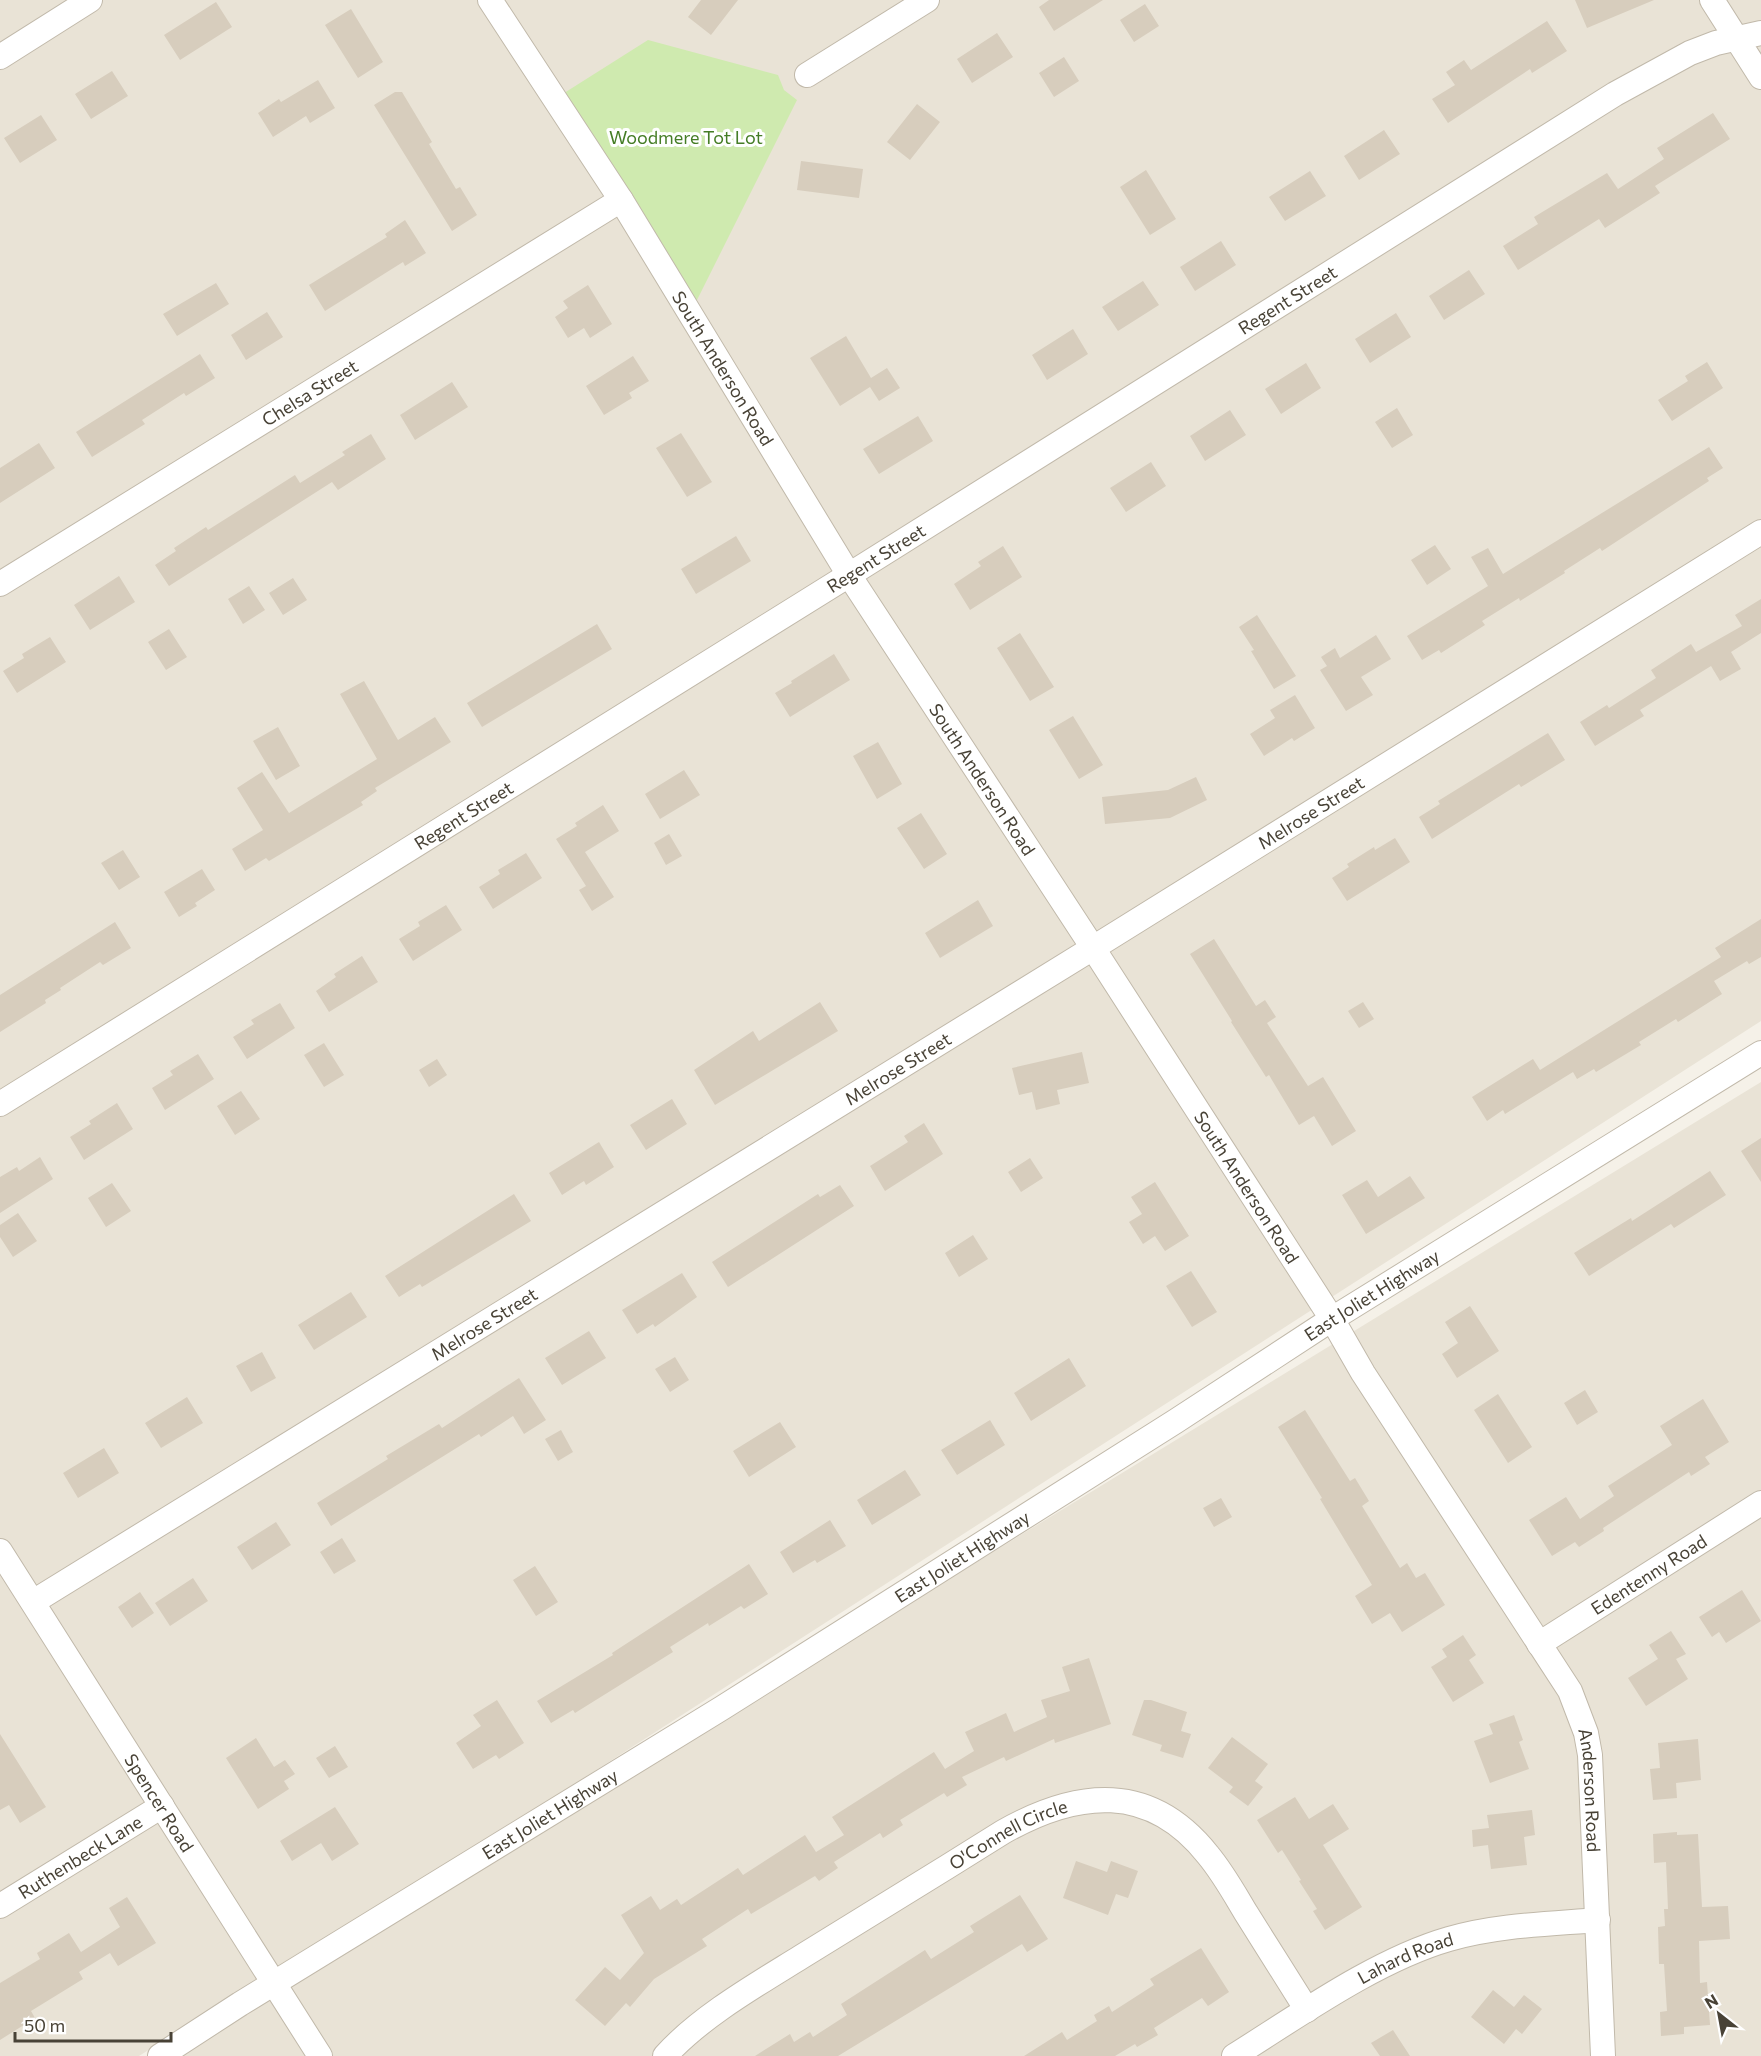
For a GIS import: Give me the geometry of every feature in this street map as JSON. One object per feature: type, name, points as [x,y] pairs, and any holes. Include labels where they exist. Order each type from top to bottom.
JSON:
[{"type":"street","points":[[0,57],[90,0]]},
{"type":"street","name":"South Anderson Road","points":[[490,0],[621,200],[849,575],[1093,948],[1481,1555]]},
{"type":"street","points":[[807,75],[927,0]]},
{"type":"street","points":[[1712,0],[1761,77]]},
{"type":"street","name":"Regent Street","points":[[0,1104],[1615,94],[1690,54],[1716,44],[1761,33]]},
{"type":"street","name":"Chelsa Street","points":[[0,584],[621,200]]},
{"type":"street","name":"Melrose Street","points":[[33,1602],[1093,948],[1761,532]]},
{"type":"street","name":"East Joliet Highway","points":[[160,2056],[722,1708],[1176,1421],[1332,1319],[1761,1053]]},
{"type":"street","name":"Edentenny Road","points":[[1539,1644],[1761,1504]]},
{"type":"street","name":"Spencer Road","points":[[0,1551],[320,2056]]},
{"type":"street","name":"Anderson Road","points":[[1481,1555],[1570,1691],[1586,1733],[1590,1755],[1603,2056]]},
{"type":"street","name":"O'Connell Circle","points":[[664,2056],[693,2028],[770,1977],[1003,1832],[1029,1817],[1055,1807],[1086,1800],[1121,1801],[1150,1809],[1167,1818],[1196,1841],[1219,1869],[1307,2010]]},
{"type":"street","name":"Ruthenbeck Lane","points":[[0,1906],[162,1806]]},
{"type":"street","name":"Lahard Road","points":[[1234,2056],[1307,2010],[1396,1959],[1450,1938],[1510,1928],[1598,1920]]},
{"type":"shaded area","points":[[0,0],[1761,0],[1761,1021],[276,1976],[0,1538]]},
{"type":"shaded area","points":[[1761,1082],[1761,2056],[326,2056],[282,1987]]},
{"type":"shaded area","points":[[0,1569],[261,1979],[139,2056],[0,2056]]},
{"type":"shaded area","points":[[273,1993],[314,2056],[172,2056]]},
{"type":"green space","name":"Woodmere Tot Lot","points":[[648,40],[778,75],[784,90],[797,100],[694,306],[561,95]]},
{"type":"building","points":[[701,0],[738,0],[711,35],[688,17]]},
{"type":"building","points":[[1049,0],[1103,0],[1054,31],[1039,7]]},
{"type":"building","points":[[1575,0],[1654,0],[1587,28]]},
{"type":"building","points":[[216,2],[232,27],[180,60],[164,35]]},
{"type":"building","points":[[1145,4],[1159,26],[1134,42],[1120,20]]},
{"type":"building","points":[[351,9],[383,62],[358,78],[325,25]]},
{"type":"building","points":[[1547,21],[1567,51],[1532,73],[1530,69],[1448,123],[1432,99],[1455,85],[1446,72],[1464,60],[1471,70]]},
{"type":"building","points":[[997,33],[1013,57],[972,83],[957,59]]},
{"type":"building","points":[[1064,57],[1079,81],[1054,97],[1039,73]]},
{"type":"building","points":[[112,71],[128,96],[91,119],[75,94]]},
{"type":"building","points":[[318,80],[335,108],[310,123],[306,116],[273,137],[258,113],[279,99],[281,102]]},
{"type":"building","points":[[395,92],[402,92],[432,142],[429,144],[456,189],[460,187],[477,215],[452,231],[374,105]]},
{"type":"building","points":[[917,104],[940,122],[910,160],[887,142]]},
{"type":"building","points":[[1713,113],[1730,139],[1655,186],[1660,193],[1605,228],[1599,219],[1518,270],[1503,246],[1538,224],[1534,217],[1607,173],[1618,189],[1664,159],[1657,148]]},
{"type":"building","points":[[41,115],[57,140],[20,163],[4,138]]},
{"type":"building","points":[[1384,130],[1400,154],[1359,180],[1344,156]]},
{"type":"building","points":[[801,161],[863,169],[859,198],[797,190]]},
{"type":"building","points":[[1146,170],[1176,219],[1150,235],[1120,187]]},
{"type":"building","points":[[1310,171],[1326,196],[1285,221],[1269,197]]},
{"type":"building","points":[[405,220],[426,253],[405,266],[403,262],[325,311],[309,285],[387,237],[385,234]]},
{"type":"building","points":[[1221,241],[1236,265],[1195,291],[1180,267]]},
{"type":"building","points":[[1469,270],[1485,294],[1444,320],[1429,296]]},
{"type":"building","points":[[1143,281],[1159,305],[1118,331],[1102,307]]},
{"type":"building","points":[[216,283],[229,304],[177,336],[163,314]]},
{"type":"building","points":[[588,285],[612,324],[590,338],[584,328],[568,338],[555,317],[568,308],[563,301]]},
{"type":"building","points":[[267,312],[283,337],[246,360],[231,335]]},
{"type":"building","points":[[1396,313],[1411,337],[1370,363],[1355,339]]},
{"type":"building","points":[[1073,329],[1088,354],[1047,380],[1032,355]]},
{"type":"building","points":[[846,336],[871,378],[887,368],[900,388],[879,401],[870,387],[840,406],[810,358]]},
{"type":"building","points":[[200,354],[215,378],[186,396],[184,393],[142,420],[145,424],[92,457],[76,432]]},
{"type":"building","points":[[633,356],[649,381],[629,393],[632,398],[604,415],[586,386]]},
{"type":"building","points":[[1707,362],[1723,388],[1672,421],[1658,400],[1688,381],[1685,376]]},
{"type":"building","points":[[1306,363],[1321,388],[1281,414],[1265,389]]},
{"type":"building","points":[[452,382],[468,407],[415,440],[400,415]]},
{"type":"building","points":[[1397,408],[1413,435],[1392,448],[1375,422]]},
{"type":"building","points":[[1230,410],[1246,435],[1205,461],[1190,436]]},
{"type":"building","points":[[918,416],[933,441],[879,474],[863,449]]},
{"type":"building","points":[[681,433],[712,482],[687,497],[656,448]]},
{"type":"building","points":[[371,434],[386,459],[338,490],[332,482],[169,586],[155,565],[176,551],[174,548],[206,527],[208,530],[295,475],[300,483],[345,455],[342,452]]},
{"type":"building","points":[[39,443],[55,468],[0,503],[0,468]]},
{"type":"building","points":[[1709,447],[1723,468],[1707,478],[1709,481],[1602,551],[1600,548],[1520,601],[1519,598],[1482,621],[1485,625],[1441,653],[1439,650],[1422,660],[1407,636],[1488,586],[1471,557],[1488,548],[1503,574]]},
{"type":"building","points":[[1151,462],[1166,486],[1126,512],[1110,488]]},
{"type":"building","points":[[736,536],[751,561],[696,594],[681,569]]},
{"type":"building","points":[[1435,545],[1451,569],[1427,585],[1411,560]]},
{"type":"building","points":[[1003,546],[1022,577],[970,610],[954,584],[981,566],[978,562]]},
{"type":"building","points":[[119,576],[135,602],[90,630],[74,605]]},
{"type":"building","points":[[293,578],[307,600],[283,615],[269,593]]},
{"type":"building","points":[[249,586],[265,610],[243,624],[228,599]]},
{"type":"building","points":[[1761,599],[1761,633],[1731,652],[1741,669],[1720,681],[1711,666],[1640,710],[1644,716],[1595,746],[1580,722],[1607,705],[1609,708],[1656,678],[1651,670],[1691,644],[1696,652],[1742,626],[1735,615]]},
{"type":"building","points":[[1257,615],[1296,676],[1274,689],[1239,627]]},
{"type":"building","points":[[597,624],[612,649],[482,727],[467,703]]},
{"type":"building","points":[[169,629],[187,657],[166,670],[148,642]]},
{"type":"building","points":[[1020,633],[1054,687],[1030,701],[997,648]]},
{"type":"building","points":[[1376,635],[1391,659],[1361,677],[1373,695],[1346,711],[1320,670],[1327,666],[1321,657],[1335,648],[1340,658]]},
{"type":"building","points":[[50,637],[66,662],[17,693],[3,671],[24,658],[22,654]]},
{"type":"building","points":[[834,654],[850,680],[790,717],[775,693]]},
{"type":"building","points":[[364,681],[398,740],[435,717],[451,742],[375,788],[377,791],[361,802],[363,805],[269,861],[266,858],[245,871],[232,849],[263,830],[237,788],[262,772],[289,813],[377,759],[340,694]]},
{"type":"building","points":[[1295,695],[1315,728],[1294,741],[1292,738],[1264,756],[1250,734],[1275,718],[1270,710]]},
{"type":"building","points":[[1073,716],[1103,765],[1079,779],[1049,730]]},
{"type":"building","points":[[278,727],[300,766],[276,780],[253,741]]},
{"type":"building","points":[[1548,733],[1565,760],[1521,787],[1519,784],[1432,839],[1419,817],[1440,804],[1438,801]]},
{"type":"building","points":[[878,742],[902,784],[877,799],[853,756]]},
{"type":"building","points":[[684,770],[700,795],[660,819],[645,794]]},
{"type":"building","points":[[1196,777],[1207,800],[1170,818],[1105,824],[1102,797],[1168,790]]},
{"type":"building","points":[[603,805],[619,831],[585,852],[614,897],[592,911],[579,890],[586,886],[556,839],[577,826],[575,823]]},
{"type":"building","points":[[921,813],[947,854],[924,869],[897,828]]},
{"type":"building","points":[[669,834],[682,856],[666,865],[654,843]]},
{"type":"building","points":[[1395,838],[1410,862],[1347,901],[1332,878],[1349,867],[1347,864],[1374,847],[1375,850]]},
{"type":"building","points":[[123,850],[140,877],[119,890],[101,863]]},
{"type":"building","points":[[526,853],[542,878],[493,909],[479,887],[500,874],[498,870]]},
{"type":"building","points":[[202,869],[215,890],[195,903],[197,906],[179,917],[164,892]]},
{"type":"building","points":[[978,900],[993,926],[940,958],[925,933]]},
{"type":"building","points":[[446,905],[462,930],[413,961],[399,939],[420,926],[418,922]]},
{"type":"building","points":[[1761,919],[1761,957],[1749,964],[1747,961],[1714,981],[1722,994],[1678,1022],[1676,1019],[1639,1042],[1641,1045],[1596,1072],[1594,1069],[1577,1079],[1573,1072],[1505,1114],[1503,1110],[1487,1121],[1472,1097],[1533,1059],[1540,1070],[1721,957],[1715,948]]},
{"type":"building","points":[[115,922],[131,948],[103,965],[100,962],[60,988],[61,990],[45,1000],[46,1003],[0,1032],[0,995]]},
{"type":"building","points":[[1214,939],[1256,1006],[1265,1000],[1276,1017],[1267,1023],[1308,1086],[1323,1077],[1356,1131],[1332,1146],[1314,1116],[1299,1125],[1269,1075],[1266,1077],[1190,954]]},
{"type":"building","points":[[362,956],[378,982],[329,1012],[316,991],[336,977],[334,974]]},
{"type":"building","points":[[820,1002],[838,1031],[715,1105],[694,1070],[753,1031],[759,1041]]},
{"type":"building","points":[[1363,1002],[1374,1019],[1359,1028],[1348,1011]]},
{"type":"building","points":[[280,1003],[295,1028],[247,1059],[233,1037],[254,1024],[251,1020]]},
{"type":"building","points":[[324,1043],[344,1075],[324,1087],[304,1055]]},
{"type":"building","points":[[1082,1052],[1089,1083],[1057,1090],[1060,1104],[1036,1110],[1032,1092],[1019,1095],[1012,1068]]},
{"type":"building","points":[[198,1054],[214,1079],[165,1110],[152,1088],[173,1075],[170,1071]]},
{"type":"building","points":[[437,1059],[447,1075],[429,1087],[419,1070]]},
{"type":"building","points":[[241,1091],[260,1119],[235,1135],[217,1106]]},
{"type":"building","points":[[672,1099],[687,1124],[646,1150],[630,1125]]},
{"type":"building","points":[[117,1103],[133,1129],[84,1160],[70,1137],[91,1124],[89,1121]]},
{"type":"building","points":[[924,1123],[943,1154],[885,1191],[870,1166],[908,1142],[904,1136]]},
{"type":"building","points":[[1761,1138],[1761,1182],[1741,1151]]},
{"type":"building","points":[[599,1142],[614,1167],[586,1185],[584,1181],[562,1195],[549,1173]]},
{"type":"building","points":[[40,1157],[53,1179],[0,1213],[0,1177],[17,1167],[19,1171]]},
{"type":"building","points":[[1030,1158],[1043,1178],[1021,1192],[1008,1172]]},
{"type":"building","points":[[1710,1171],[1726,1195],[1674,1228],[1671,1224],[1589,1276],[1574,1253],[1631,1218],[1632,1221]]},
{"type":"building","points":[[1410,1176],[1425,1198],[1366,1234],[1342,1195],[1367,1180],[1378,1197]]},
{"type":"building","points":[[1155,1182],[1189,1236],[1165,1251],[1155,1236],[1143,1244],[1129,1222],[1142,1214],[1131,1197]]},
{"type":"building","points":[[112,1183],[131,1211],[106,1227],[88,1198]]},
{"type":"building","points":[[840,1185],[854,1206],[728,1287],[712,1262],[818,1194],[820,1197]]},
{"type":"building","points":[[514,1194],[531,1221],[422,1287],[420,1284],[399,1297],[385,1276]]},
{"type":"building","points":[[18,1213],[37,1241],[13,1257],[0,1237],[0,1225]]},
{"type":"building","points":[[973,1235],[988,1259],[959,1277],[945,1253]]},
{"type":"building","points":[[1191,1271],[1217,1312],[1192,1327],[1166,1286]]},
{"type":"building","points":[[682,1273],[697,1297],[655,1327],[653,1324],[637,1334],[622,1310]]},
{"type":"building","points":[[351,1292],[367,1317],[314,1350],[298,1325]]},
{"type":"building","points":[[1470,1306],[1499,1351],[1457,1378],[1442,1354],[1458,1343],[1445,1322]]},
{"type":"building","points":[[589,1331],[606,1358],[562,1385],[545,1358]]},
{"type":"building","points":[[262,1352],[276,1378],[251,1392],[236,1366]]},
{"type":"building","points":[[675,1357],[689,1380],[670,1392],[655,1369]]},
{"type":"building","points":[[1069,1358],[1086,1386],[1031,1421],[1014,1393]]},
{"type":"building","points":[[519,1378],[546,1420],[524,1434],[513,1416],[481,1437],[479,1434],[331,1526],[317,1503],[388,1459],[386,1456],[439,1424],[442,1428]]},
{"type":"building","points":[[1585,1390],[1598,1412],[1577,1425],[1564,1403]]},
{"type":"building","points":[[1498,1394],[1532,1447],[1508,1463],[1474,1410]]},
{"type":"building","points":[[187,1397],[203,1423],[161,1448],[145,1423]]},
{"type":"building","points":[[1703,1399],[1729,1442],[1705,1457],[1710,1464],[1691,1476],[1689,1472],[1603,1528],[1604,1531],[1579,1547],[1575,1542],[1552,1556],[1529,1520],[1566,1497],[1580,1519],[1614,1496],[1608,1486],[1672,1445],[1660,1426]]},
{"type":"building","points":[[1305,1410],[1350,1481],[1355,1478],[1369,1501],[1362,1506],[1400,1568],[1407,1563],[1416,1578],[1425,1573],[1445,1605],[1402,1632],[1390,1613],[1372,1624],[1355,1596],[1372,1585],[1278,1427]]},
{"type":"building","points":[[990,1420],[1005,1445],[957,1475],[941,1450]]},
{"type":"building","points":[[780,1422],[796,1447],[749,1477],[733,1451]]},
{"type":"building","points":[[561,1430],[573,1452],[558,1461],[545,1439]]},
{"type":"building","points":[[104,1448],[119,1473],[78,1498],[63,1473]]},
{"type":"building","points":[[905,1470],[921,1495],[872,1525],[857,1500]]},
{"type":"building","points":[[1221,1498],[1232,1517],[1214,1527],[1203,1508]]},
{"type":"building","points":[[830,1520],[846,1546],[817,1563],[815,1560],[793,1573],[780,1552]]},
{"type":"building","points":[[276,1522],[291,1545],[252,1570],[237,1547]]},
{"type":"building","points":[[342,1538],[356,1561],[334,1574],[320,1552]]},
{"type":"building","points":[[749,1564],[768,1594],[744,1609],[741,1606],[709,1626],[708,1623],[670,1647],[673,1652],[575,1713],[573,1710],[551,1723],[537,1701],[613,1655],[612,1653]]},
{"type":"building","points":[[535,1566],[558,1602],[536,1616],[513,1580]]},
{"type":"building","points":[[193,1578],[208,1601],[170,1626],[155,1603]]},
{"type":"building","points":[[1742,1590],[1761,1621],[1726,1643],[1719,1632],[1712,1637],[1699,1617]]},
{"type":"building","points":[[140,1592],[154,1613],[132,1628],[118,1607]]},
{"type":"building","points":[[1671,1631],[1686,1654],[1676,1659],[1688,1679],[1646,1706],[1628,1678],[1658,1659],[1649,1645]]},
{"type":"building","points":[[1463,1635],[1476,1655],[1469,1660],[1484,1683],[1453,1702],[1431,1667],[1447,1657],[1442,1649]]},
{"type":"building","points":[[1089,1658],[1111,1724],[1055,1743],[1054,1739],[1006,1761],[1004,1757],[962,1777],[967,1785],[947,1797],[944,1793],[900,1820],[903,1825],[883,1838],[880,1833],[834,1862],[838,1868],[819,1881],[815,1876],[751,1914],[748,1909],[702,1939],[707,1946],[654,1979],[630,2007],[626,2003],[605,2026],[575,2000],[605,1967],[620,1980],[644,1953],[621,1915],[651,1896],[660,1910],[677,1899],[681,1905],[738,1868],[743,1875],[805,1835],[816,1852],[844,1835],[832,1817],[934,1752],[945,1769],[974,1751],[965,1732],[1006,1713],[1014,1732],[1047,1717],[1041,1700],[1070,1691],[1062,1667]]},
{"type":"building","points":[[497,1700],[524,1743],[499,1759],[496,1755],[473,1769],[456,1743],[481,1726],[473,1715]]},
{"type":"building","points":[[1144,1700],[1151,1700],[1187,1712],[1181,1731],[1191,1734],[1183,1758],[1160,1751],[1162,1745],[1132,1735]]},
{"type":"building","points":[[1514,1715],[1523,1740],[1519,1742],[1529,1769],[1490,1783],[1474,1741],[1493,1734],[1489,1724]]},
{"type":"building","points":[[0,1734],[46,1807],[20,1823],[9,1805],[0,1810]]},
{"type":"building","points":[[1232,1737],[1268,1764],[1255,1781],[1263,1787],[1248,1806],[1229,1792],[1233,1787],[1208,1768]]},
{"type":"building","points":[[256,1738],[274,1767],[285,1760],[295,1774],[284,1781],[289,1789],[258,1809],[226,1758]]},
{"type":"building","points":[[1698,1739],[1701,1780],[1676,1783],[1677,1798],[1653,1800],[1650,1769],[1660,1768],[1658,1743]]},
{"type":"building","points":[[335,1746],[348,1767],[329,1778],[316,1758]]},
{"type":"building","points":[[1295,1797],[1309,1819],[1333,1804],[1349,1829],[1323,1845],[1362,1907],[1325,1930],[1313,1911],[1317,1909],[1299,1881],[1301,1880],[1282,1850],[1278,1853],[1257,1820]]},
{"type":"building","points":[[335,1807],[359,1844],[332,1861],[321,1843],[292,1861],[280,1841]]},
{"type":"building","points":[[1532,1810],[1535,1835],[1524,1837],[1527,1865],[1491,1869],[1488,1845],[1473,1847],[1472,1830],[1489,1828],[1487,1815]]},
{"type":"building","points":[[1677,1832],[1677,1835],[1698,1834],[1702,1907],[1728,1906],[1730,1939],[1699,1941],[1700,1983],[1707,1982],[1710,2025],[1684,2027],[1684,2034],[1661,2036],[1660,2012],[1667,2011],[1664,1964],[1659,1964],[1658,1927],[1665,1926],[1664,1909],[1668,1909],[1666,1862],[1654,1863],[1653,1834]]},
{"type":"building","points":[[1076,1861],[1107,1872],[1111,1861],[1138,1871],[1128,1898],[1116,1894],[1108,1915],[1063,1898]]},
{"type":"building","points":[[1020,1895],[1048,1939],[1027,1952],[1022,1944],[838,2056],[755,2056],[790,2034],[794,2042],[810,2032],[813,2037],[847,2015],[841,2004],[925,1950],[931,1959],[974,1932],[970,1926]]},
{"type":"building","points":[[127,1897],[156,1943],[118,1966],[110,1953],[79,1972],[83,1979],[31,2011],[35,2018],[0,2040],[0,1983],[40,1959],[37,1953],[69,1933],[81,1952],[120,1927],[109,1908]]},
{"type":"building","points":[[1201,1948],[1229,1992],[1208,2006],[1202,1998],[1154,2028],[1158,2035],[1137,2047],[1135,2044],[1115,2056],[1024,2056],[1062,2032],[1067,2040],[1097,2021],[1094,2015],[1109,2006],[1112,2012],[1154,1985],[1150,1979]]},
{"type":"building","points":[[1493,1990],[1514,2007],[1524,1995],[1542,2009],[1522,2034],[1516,2029],[1504,2044],[1471,2017]]},
{"type":"building","points":[[1393,2030],[1410,2056],[1380,2056],[1371,2043]]}]
